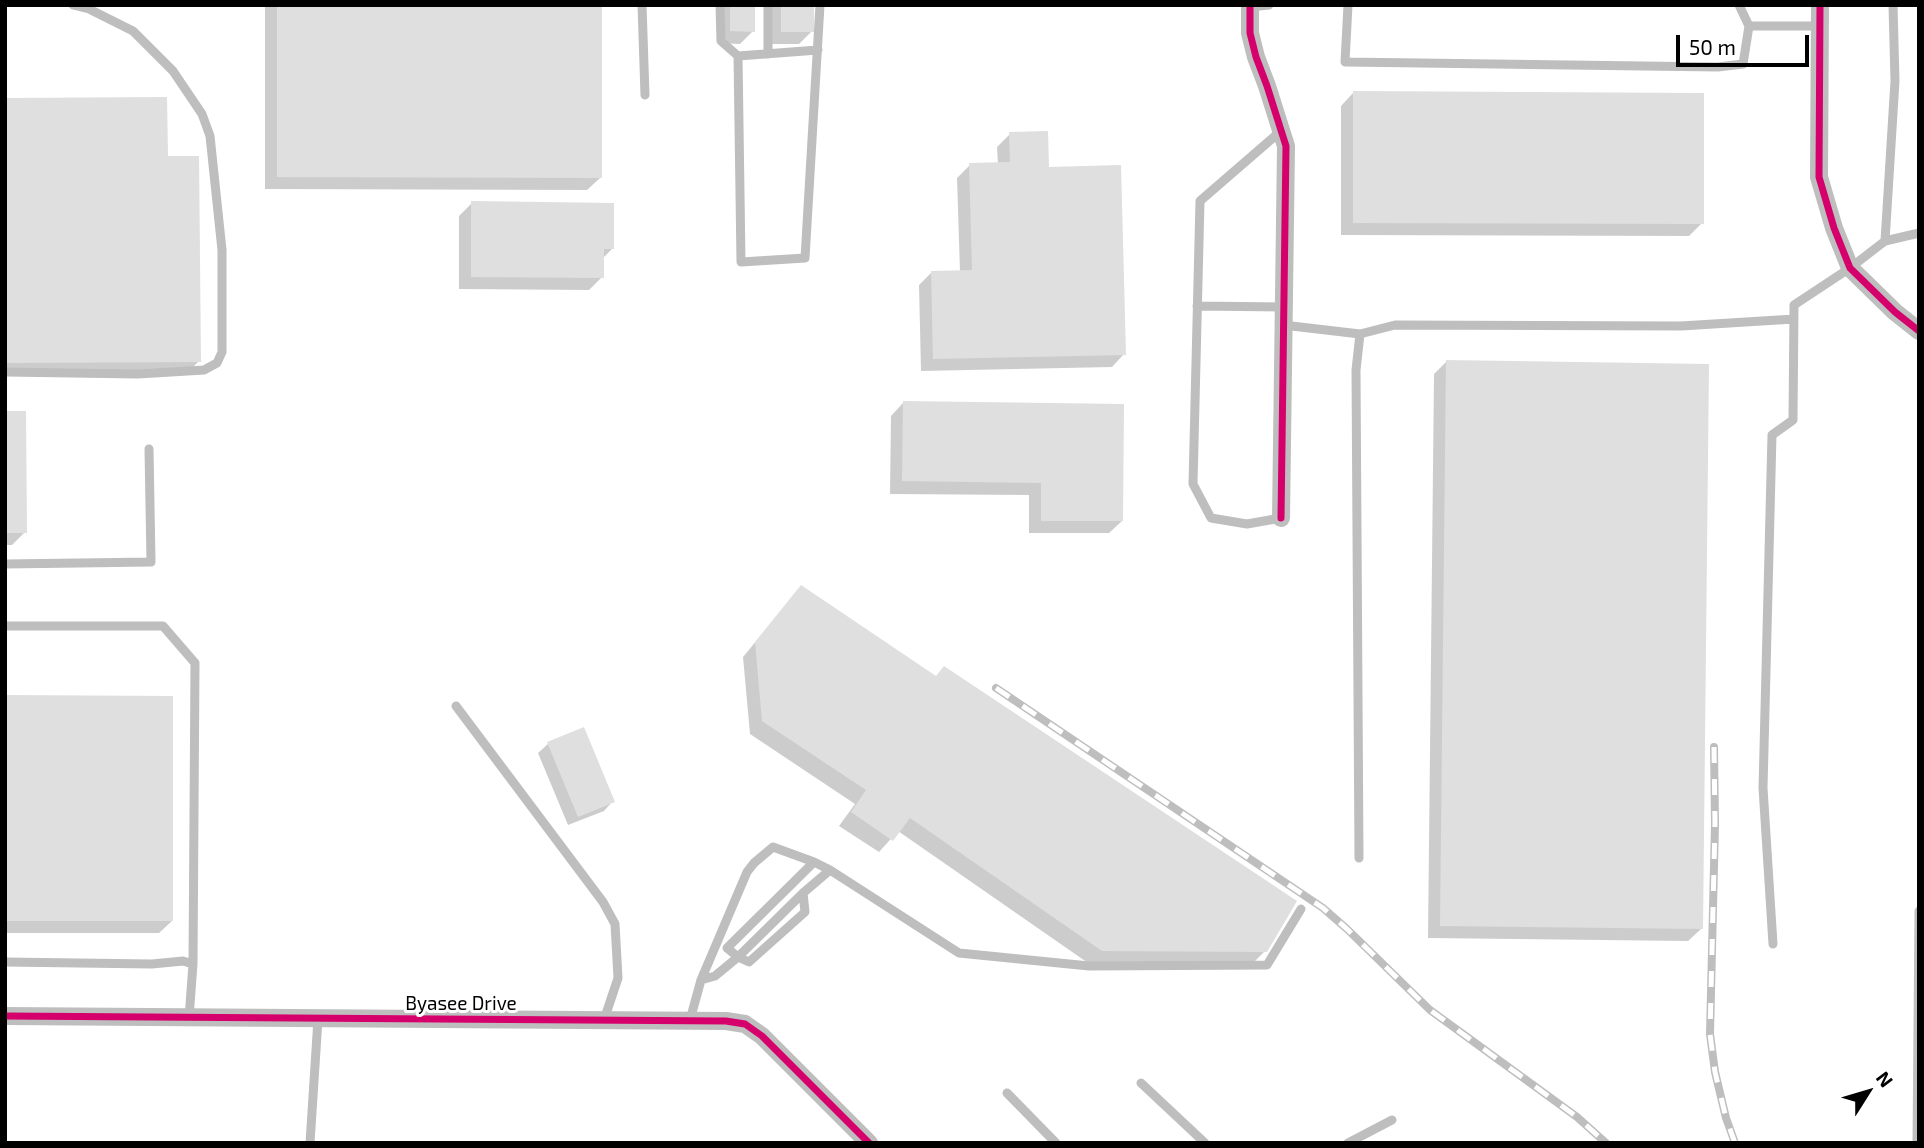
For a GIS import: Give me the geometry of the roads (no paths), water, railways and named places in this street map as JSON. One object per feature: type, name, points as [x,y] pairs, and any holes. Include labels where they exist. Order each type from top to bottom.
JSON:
[{"type":"street","points":[[1820,5],[1819,177],[1834,228],[1850,268],[1895,312],[1919,331]]},
{"type":"street","points":[[1250,6],[1250,33],[1255,57],[1286,146],[1281,518]]},
{"type":"street","name":"Byasee Drive","points":[[5,1016],[726,1021],[745,1024],[762,1036],[869,1143]]},
{"type":"lane","points":[[5,372],[138,374],[204,370],[217,363],[222,352],[222,250],[210,136],[202,114],[173,71],[133,31],[89,9],[73,5]]},
{"type":"lane","points":[[642,5],[645,95]]},
{"type":"lane","points":[[720,5],[721,41],[738,56],[818,50]]},
{"type":"lane","points":[[768,5],[768,54]]},
{"type":"lane","points":[[738,56],[741,262],[806,258],[820,5]]},
{"type":"lane","points":[[1250,6],[1269,5]]},
{"type":"lane","points":[[1348,5],[1345,62],[1718,67],[1743,64],[1749,26],[1740,5]]},
{"type":"lane","points":[[1885,241],[1895,81],[1893,5]]},
{"type":"lane","points":[[1749,26],[1820,26]]},
{"type":"lane","points":[[1281,518],[1247,524],[1211,518],[1193,484],[1200,201],[1282,130]]},
{"type":"lane","points":[[1773,944],[1763,788],[1772,435],[1793,420],[1794,305],[1885,241],[1919,233]]},
{"type":"lane","points":[[1197,306],[1283,316],[1360,334],[1395,325],[1681,326],[1794,318]]},
{"type":"lane","points":[[1359,858],[1356,370],[1360,334]]},
{"type":"lane","points":[[5,564],[151,562],[149,449]]},
{"type":"lane","points":[[5,626],[163,626],[195,663],[189,1018]]},
{"type":"lane","points":[[456,706],[603,902],[615,924],[618,978],[604,1020]]},
{"type":"lane","points":[[690,1020],[701,980],[747,872],[773,847],[830,870],[959,953],[1089,966],[1267,965],[1301,909]]},
{"type":"lane","points":[[803,893],[806,912],[749,962],[727,948],[814,862]]},
{"type":"lane","points":[[701,980],[715,976],[738,957],[830,870]]},
{"type":"lane","points":[[1917,1143],[1919,911]]},
{"type":"lane","points":[[5,962],[152,964],[183,961],[192,964]]},
{"type":"lane","points":[[310,1143],[318,1019]]},
{"type":"lane","points":[[1142,1083],[1205,1143]]},
{"type":"lane","points":[[1007,1093],[1056,1143]]},
{"type":"lane","points":[[1348,1143],[1392,1120]]},
{"type":"railway","points":[[996,688],[1323,908],[1430,1010],[1577,1117],[1606,1143]]},
{"type":"railway","points":[[1714,747],[1710,1034],[1715,1072],[1735,1143]]}]
